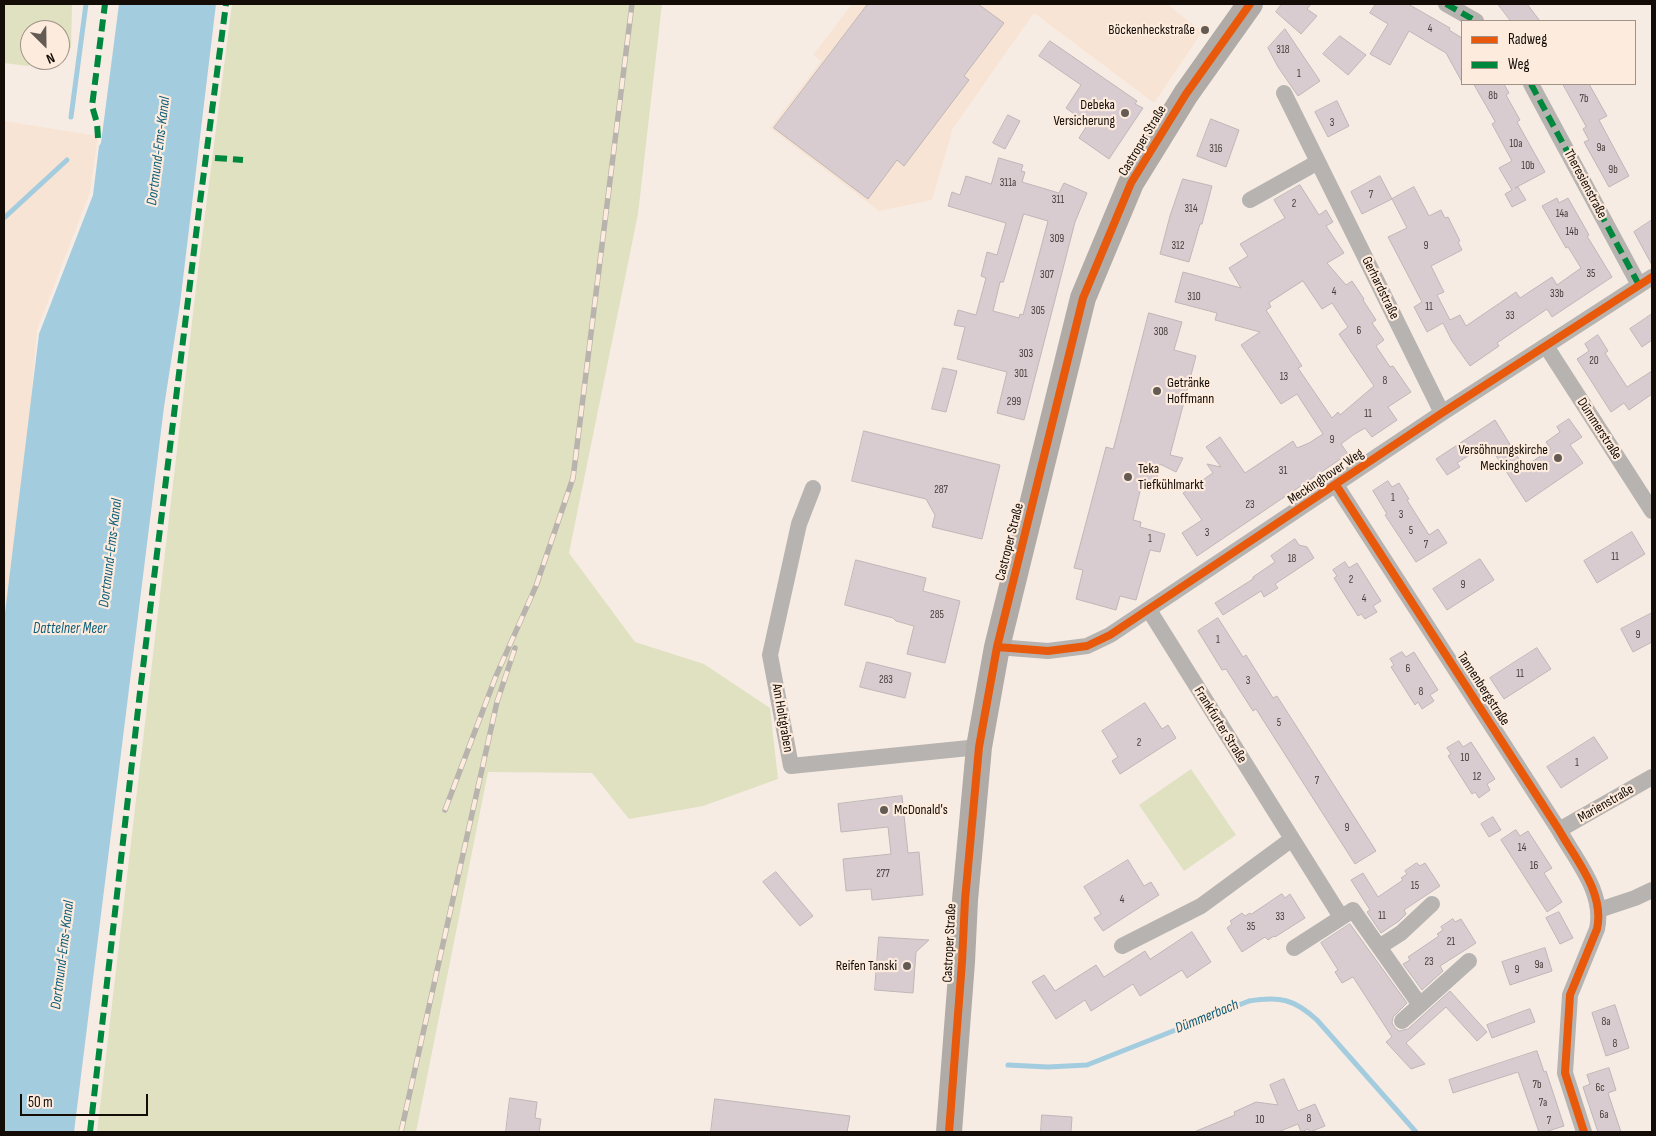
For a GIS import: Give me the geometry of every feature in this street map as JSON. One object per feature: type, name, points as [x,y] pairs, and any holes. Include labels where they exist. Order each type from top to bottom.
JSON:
[{"type":"main road","name":"Castroper Straße","points":[[949,1132],[965,900],[979,747],[997,646],[1083,298],[1131,182],[1186,94],[1250,4]]},
{"type":"street","points":[[1446,4],[1474,20]]},
{"type":"street","name":"Theresienstraße","points":[[1532,85],[1646,281]]},
{"type":"street","name":"Gerhardstraße","points":[[1284,93],[1442,413]]},
{"type":"street","points":[[1250,200],[1318,162]]},
{"type":"street","name":"Meckinghover Weg","points":[[997,646],[1048,651],[1087,646],[1110,635],[1442,413],[1646,281]]},
{"type":"street","name":"Dümmerstraße","points":[[1546,346],[1652,511]]},
{"type":"street","name":"Tannenbergstraße","points":[[1336,485],[1559,830],[1592,886],[1599,910]]},
{"type":"street","name":"Am Holtgraben","points":[[813,488],[799,524],[770,655],[791,766],[979,747]]},
{"type":"street","name":"Frankfurter Straße","points":[[1149,610],[1341,917]]},
{"type":"street","name":"Marienstraße","points":[[1559,830],[1652,778]]},
{"type":"street","points":[[1122,946],[1201,906],[1292,839]]},
{"type":"street","points":[[1584,1132],[1565,1073],[1570,995],[1597,929],[1599,910],[1652,890]]},
{"type":"street","points":[[1379,947],[1401,933],[1432,904]]},
{"type":"street","points":[[1294,948],[1353,910],[1420,1005]]},
{"type":"street","points":[[1402,1021],[1469,961]]},
{"type":"shaded area","points":[[852,4],[1167,4],[1202,32],[1154,103],[1034,13],[953,128],[932,200],[879,211],[770,128],[821,61],[813,55]]},
{"type":"shaded area","points":[[4,121],[98,136],[90,192],[37,330],[30,412],[4,621]]},
{"type":"green space","points":[[4,4],[72,4],[71,48],[70,20],[20,20],[20,65],[4,63]]},
{"type":"green space","points":[[232,4],[662,4],[638,214],[569,553],[635,642],[704,664],[770,708],[778,779],[703,806],[629,819],[592,773],[488,772],[416,1132],[97,1132],[200,254]]},
{"type":"green space","points":[[1191,769],[1236,835],[1184,871],[1139,805]]},
{"type":"water","points":[[119,4],[216,4],[180,304],[164,407],[74,1132],[4,1132],[4,621],[39,334],[93,195]]},
{"type":"building","points":[[868,4],[978,4],[1004,23],[964,76],[969,80],[904,166],[897,160],[868,199],[774,128]]},
{"type":"building","points":[[1282,4],[1311,4],[1307,9],[1317,16],[1301,34],[1276,12]]},
{"type":"building","points":[[1376,4],[1408,4],[1450,28],[1449,30],[1461,37],[1461,80],[1446,53],[1409,31],[1390,65],[1370,54],[1388,24],[1370,13]]},
{"type":"building","points":[[1498,4],[1527,4],[1539,20],[1510,20]]},
{"type":"building","points":[[1285,29],[1320,81],[1298,96],[1278,67],[1268,48]]},
{"type":"building","points":[[1340,36],[1366,55],[1348,75],[1323,54]]},
{"type":"building","points":[[1050,41],[1137,101],[1135,104],[1143,108],[1109,159],[1079,138],[1088,124],[1066,108],[1081,85],[1039,56]]},
{"type":"building","points":[[1475,85],[1505,85],[1509,93],[1506,95],[1520,120],[1517,122],[1545,172],[1515,188],[1518,187],[1526,200],[1512,207],[1505,194],[1512,190],[1499,168],[1512,161],[1492,124],[1495,122]]},
{"type":"building","points":[[1564,85],[1590,85],[1607,116],[1599,120],[1629,176],[1609,187],[1584,142],[1589,140],[1583,129],[1586,127]]},
{"type":"building","points":[[1337,101],[1349,126],[1328,137],[1315,112]]},
{"type":"building","points":[[1008,115],[1020,121],[1005,149],[993,143]]},
{"type":"building","points":[[1211,119],[1239,130],[1226,167],[1197,156]]},
{"type":"building","points":[[999,158],[1023,165],[1021,171],[1025,172],[1022,182],[1059,193],[1064,183],[1087,193],[1075,222],[1024,420],[997,413],[1007,372],[957,359],[965,327],[954,325],[958,310],[976,315],[986,278],[981,276],[987,252],[997,255],[1006,223],[948,206],[952,192],[960,195],[966,176],[991,184]],"holes":[[[1024,214],[1048,221],[1023,315],[1020,314],[1019,318],[993,311],[1000,282],[1003,282]]]},
{"type":"building","points":[[1380,176],[1392,199],[1362,214],[1351,192]]},
{"type":"building","points":[[1183,179],[1212,186],[1189,262],[1160,254],[1170,216]]},
{"type":"building","points":[[1300,185],[1319,215],[1326,210],[1333,222],[1326,226],[1344,253],[1327,263],[1346,285],[1352,281],[1364,299],[1376,320],[1372,323],[1384,340],[1376,346],[1390,367],[1393,366],[1411,392],[1388,407],[1397,420],[1372,437],[1365,428],[1353,435],[1341,444],[1348,454],[1197,556],[1182,533],[1202,520],[1183,493],[1213,473],[1207,464],[1221,467],[1206,447],[1220,437],[1245,473],[1293,441],[1297,448],[1323,434],[1297,394],[1281,404],[1241,345],[1260,332],[1215,320],[1217,313],[1175,302],[1183,272],[1241,288],[1229,268],[1248,256],[1240,244],[1285,218],[1274,200]],"holes":[[[1303,281],[1322,309],[1332,303],[1348,327],[1339,334],[1374,386],[1340,415],[1338,412],[1332,418],[1298,368],[1302,366],[1266,310],[1271,307],[1269,303]]]},
{"type":"building","points":[[1414,187],[1429,216],[1441,210],[1445,218],[1448,217],[1460,241],[1458,242],[1462,250],[1431,266],[1444,292],[1437,295],[1450,320],[1460,315],[1466,326],[1516,292],[1520,298],[1552,277],[1557,285],[1581,268],[1568,247],[1566,248],[1542,206],[1557,198],[1559,203],[1568,198],[1589,235],[1587,236],[1612,277],[1552,317],[1547,309],[1497,343],[1499,346],[1470,366],[1452,341],[1443,323],[1427,332],[1414,307],[1422,302],[1388,237],[1407,228],[1392,199]]},
{"type":"building","points":[[1652,220],[1652,265],[1634,232]]},
{"type":"building","points":[[1149,313],[1182,322],[1174,350],[1196,356],[1170,455],[1183,458],[1176,472],[1160,464],[1155,486],[1142,483],[1133,520],[1141,522],[1140,527],[1165,534],[1160,552],[1150,550],[1136,600],[1120,596],[1116,610],[1076,599],[1083,570],[1074,568],[1106,447],[1113,449]]},
{"type":"building","points":[[1652,314],[1652,340],[1642,347],[1630,329]]},
{"type":"building","points":[[1598,335],[1608,351],[1605,353],[1627,387],[1652,371],[1652,394],[1629,410],[1624,403],[1611,412],[1577,359],[1589,351],[1585,344]]},
{"type":"building","points":[[943,368],[957,371],[946,412],[932,409]]},
{"type":"building","name":"Versöhnungskirche Meckinghoven","points":[[1569,419],[1582,437],[1570,445],[1583,463],[1526,502],[1491,448],[1482,454],[1479,449],[1457,463],[1460,467],[1447,475],[1436,459],[1495,420],[1524,467],[1551,449],[1546,442],[1560,432],[1557,427]]},
{"type":"building","points":[[864,431],[1000,465],[982,539],[932,527],[935,515],[926,499],[852,481]]},
{"type":"building","points":[[1388,481],[1392,487],[1399,483],[1409,499],[1407,500],[1429,535],[1438,529],[1447,543],[1416,562],[1385,515],[1387,514],[1373,491]]},
{"type":"building","points":[[1632,532],[1645,554],[1597,583],[1584,561]]},
{"type":"building","points":[[1295,539],[1299,545],[1307,547],[1314,558],[1275,584],[1278,588],[1264,597],[1261,591],[1223,615],[1215,603],[1253,579],[1253,577],[1275,562],[1271,556]]},
{"type":"building","points":[[1480,559],[1494,580],[1447,610],[1433,589]]},
{"type":"building","points":[[856,560],[926,578],[923,591],[960,601],[945,663],[907,654],[914,626],[896,621],[893,618],[845,605]]},
{"type":"building","points":[[1345,562],[1349,568],[1357,563],[1381,601],[1373,606],[1377,612],[1365,619],[1361,614],[1358,616],[1334,578],[1337,576],[1333,570]]},
{"type":"building","points":[[1652,613],[1652,642],[1633,652],[1621,629]]},
{"type":"building","points":[[1218,618],[1243,657],[1246,655],[1273,698],[1277,696],[1376,851],[1355,864],[1256,709],[1253,711],[1226,669],[1222,670],[1198,631]]},
{"type":"building","points":[[1537,648],[1551,669],[1504,699],[1490,678]]},
{"type":"building","points":[[1402,652],[1406,657],[1414,652],[1438,690],[1430,695],[1434,701],[1422,709],[1418,702],[1415,705],[1391,667],[1394,665],[1390,659]]},
{"type":"building","points":[[867,662],[911,673],[905,698],[860,687]]},
{"type":"building","points":[[1145,703],[1162,729],[1168,725],[1176,738],[1120,774],[1112,761],[1118,757],[1102,731]]},
{"type":"building","points":[[1594,737],[1608,758],[1561,788],[1547,767]]},
{"type":"building","points":[[1459,741],[1463,747],[1471,742],[1495,779],[1487,784],[1490,790],[1479,798],[1475,792],[1472,794],[1448,756],[1451,754],[1447,748]]},
{"type":"building","points":[[902,796],[908,853],[919,852],[923,895],[872,900],[871,889],[846,891],[843,859],[891,854],[888,827],[841,832],[838,804]]},
{"type":"building","points":[[1493,817],[1501,830],[1489,837],[1481,824]]},
{"type":"building","points":[[1516,830],[1520,836],[1528,831],[1552,868],[1544,873],[1562,902],[1547,912],[1501,840]]},
{"type":"building","points":[[1128,860],[1144,886],[1151,882],[1159,895],[1103,931],[1094,918],[1101,914],[1084,887]]},
{"type":"building","points":[[1417,863],[1420,866],[1425,863],[1440,886],[1404,910],[1406,914],[1399,921],[1381,933],[1367,912],[1370,910],[1351,880],[1363,873],[1378,897],[1403,880],[1401,878],[1407,874],[1405,871]]},
{"type":"building","points":[[776,872],[813,916],[800,926],[763,882]]},
{"type":"building","points":[[1282,894],[1285,898],[1290,894],[1305,918],[1275,937],[1268,940],[1265,937],[1242,952],[1227,928],[1232,924],[1230,921],[1242,913],[1245,916],[1251,914]]},
{"type":"building","points":[[1559,912],[1573,938],[1560,944],[1546,918]]},
{"type":"building","points":[[1453,919],[1455,922],[1461,919],[1476,943],[1440,966],[1443,971],[1422,990],[1403,964],[1410,960],[1408,957],[1439,936],[1437,934],[1443,930],[1441,927]]},
{"type":"building","points":[[1350,924],[1407,1003],[1393,1017],[1392,1023],[1395,1028],[1399,1031],[1408,1029],[1450,991],[1487,1032],[1477,1041],[1446,1007],[1406,1043],[1425,1064],[1411,1069],[1386,1042],[1392,1037],[1353,977],[1342,983],[1335,972],[1338,970],[1321,943]]},
{"type":"building","points":[[1192,932],[1211,962],[1187,978],[1182,970],[1140,996],[1133,984],[1091,1011],[1085,1000],[1056,1019],[1032,982],[1044,975],[1055,991],[1096,965],[1104,977],[1145,951],[1150,959]]},
{"type":"building","points":[[879,937],[929,940],[916,952],[913,993],[875,990]]},
{"type":"building","points":[[1545,948],[1552,971],[1510,985],[1502,962]]},
{"type":"building","points":[[1615,1005],[1629,1048],[1606,1056],[1592,1013]]},
{"type":"building","points":[[1530,1009],[1535,1022],[1492,1038],[1487,1025]]},
{"type":"building","points":[[1537,1051],[1544,1072],[1546,1071],[1564,1126],[1539,1132],[1518,1072],[1453,1093],[1449,1080]]},
{"type":"building","points":[[1609,1068],[1616,1090],[1608,1093],[1621,1132],[1598,1132],[1583,1087],[1590,1084],[1587,1075]]},
{"type":"building","points":[[1284,1079],[1298,1111],[1315,1104],[1325,1126],[1310,1132],[1308,1129],[1301,1132],[1298,1124],[1278,1132],[1194,1132],[1235,1115],[1234,1112],[1256,1102],[1278,1105],[1270,1085]]},
{"type":"building","points":[[510,1098],[537,1102],[535,1118],[541,1119],[539,1132],[506,1132]]},
{"type":"building","points":[[715,1099],[850,1116],[847,1132],[711,1132]]},
{"type":"building","points":[[1042,1115],[1072,1117],[1071,1132],[1041,1132]]},
{"type":"waterway","points":[[71,117],[86,4]]},
{"type":"waterway","points":[[4,218],[67,160]]},
{"type":"waterway","name":"Dümmerbach","points":[[1008,1065],[1048,1067],[1087,1065],[1249,1001],[1278,999],[1294,1003],[1317,1020],[1416,1132]]},
{"type":"railway","points":[[445,810],[496,676],[536,586],[573,478],[632,4]]},
{"type":"railway","points":[[401,1132],[497,702],[515,648]]},
{"type":"marked path","points":[[98,138],[97,123],[92,106],[105,4]]},
{"type":"marked path","points":[[90,1132],[140,692],[226,4]]},
{"type":"marked path","points":[[1446,4],[1474,20]]},
{"type":"marked path","points":[[1532,85],[1639,285]]},
{"type":"marked path","points":[[215,158],[243,160]]},
{"type":"cycle path","points":[[949,1132],[965,900],[979,747],[997,647],[1083,298],[1131,183],[1186,94],[1250,4]]},
{"type":"cycle path","points":[[997,647],[1048,651],[1087,646],[1110,635],[1442,413],[1652,277]]},
{"type":"cycle path","points":[[1336,485],[1559,830],[1581,865],[1593,890],[1597,903],[1597,929],[1570,995],[1565,1073],[1584,1132]]},
{"type":"place","name":"Böckenheckstraße","points":[[1205,30]]},
{"type":"place","name":"Debeka Versicherung","points":[[1125,113]]},
{"type":"place","name":"Getränke Hoffmann","points":[[1157,391]]},
{"type":"place","name":"Versöhnungskirche Meckinghoven","points":[[1558,458]]},
{"type":"place","name":"Teka Tiefkühlmarkt","points":[[1128,477]]},
{"type":"place","name":"McDonald's","points":[[884,810]]},
{"type":"place","name":"Reifen Tanski","points":[[907,966]]},
{"type":"water label","name":"Dortmund-Ems-Kanal","points":[[159,151]]},
{"type":"water label","name":"Dortmund-Ems-Kanal","points":[[111,553]]},
{"type":"water label","name":"Dattelner Meer","points":[[70,629]]},
{"type":"water label","name":"Dortmund-Ems-Kanal","points":[[63,955]]}]
